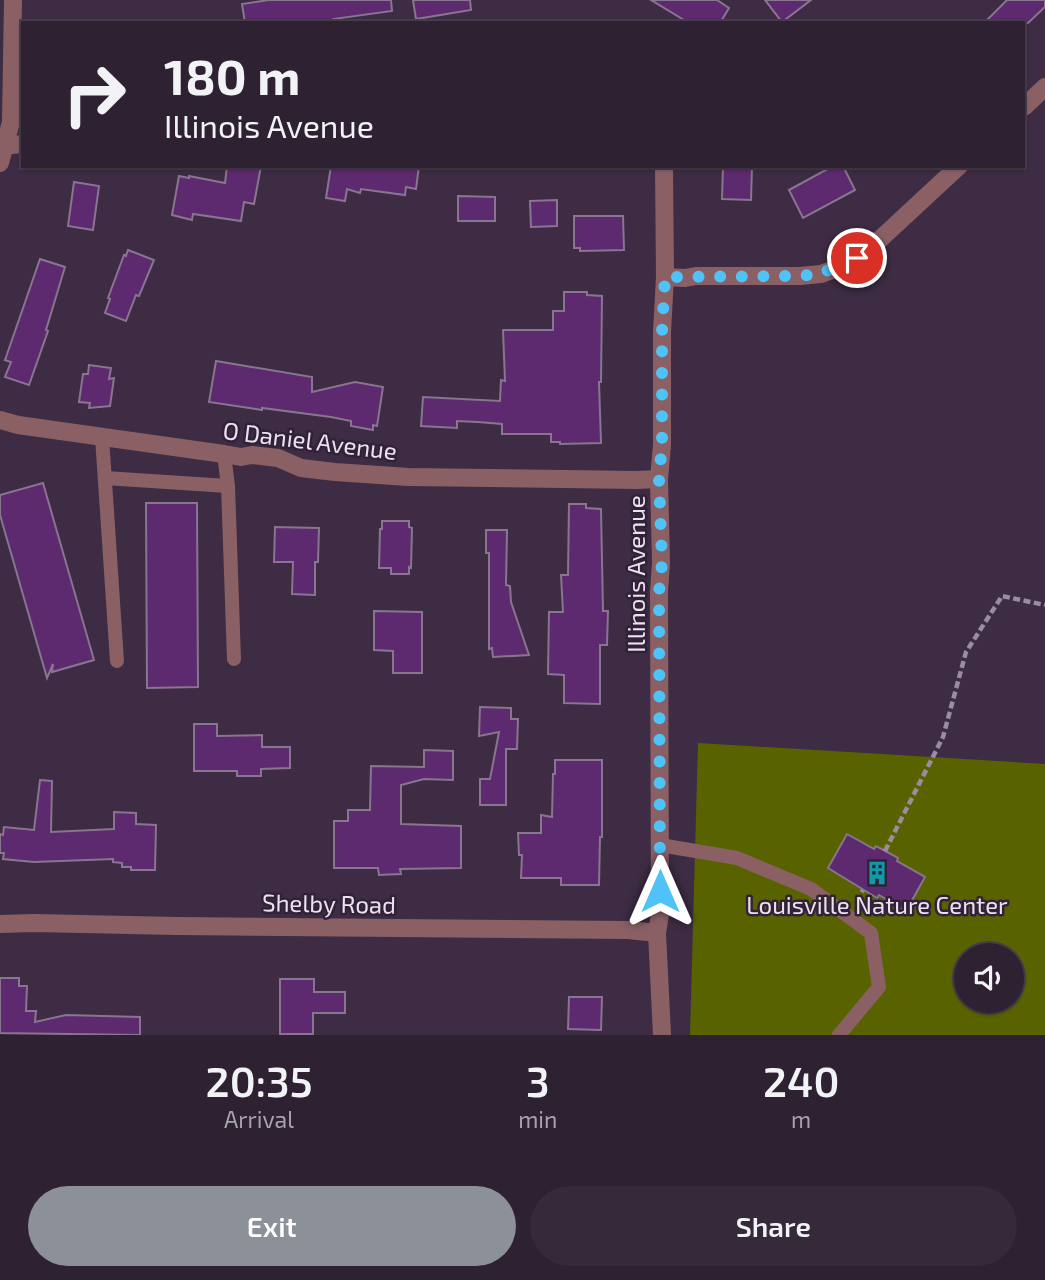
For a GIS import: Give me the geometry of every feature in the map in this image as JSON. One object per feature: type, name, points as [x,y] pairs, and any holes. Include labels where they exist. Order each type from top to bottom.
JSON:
[{"type":"street","points":[[1,152],[11,122],[13,0]]},
{"type":"street","points":[[1025,106],[1045,87]]},
{"type":"street","points":[[1,152],[21,145]]},
{"type":"street","name":"Illinois Avenue","points":[[662,1035],[657,933],[660,914],[659,592],[662,563],[659,479],[665,277],[664,168]]},
{"type":"street","points":[[665,277],[800,276],[821,274],[840,267],[876,243],[957,168]]},
{"type":"street","name":"O Daniel Avenue","points":[[0,420],[18,425],[241,457],[251,455],[278,458],[301,468],[335,472],[408,477],[659,479]]},
{"type":"street","name":"Shelby Road","points":[[0,924],[628,930],[657,933]]},
{"type":"lane","points":[[102,437],[117,661]]},
{"type":"lane","points":[[224,454],[228,486],[234,659]]},
{"type":"lane","points":[[105,478],[228,486]]},
{"type":"lane","points":[[660,845],[737,858],[811,889],[871,933],[879,987],[839,1035]]},
{"type":"path","points":[[884,850],[943,737],[966,652],[1002,596],[1045,605]]},
{"type":"green space","points":[[698,743],[1045,764],[1045,1035],[690,1035]]},
{"type":"building","points":[[269,0],[391,0],[392,11],[333,21],[245,21],[242,4]]},
{"type":"building","points":[[413,0],[470,0],[471,10],[416,19]]},
{"type":"building","points":[[651,0],[717,0],[729,8],[721,21],[686,21]]},
{"type":"building","points":[[765,0],[811,0],[783,21]]},
{"type":"building","points":[[1007,0],[1045,0],[1045,7],[1028,23],[986,21]]},
{"type":"building","points":[[227,168],[261,168],[254,204],[244,202],[241,221],[193,214],[192,220],[172,215],[179,176],[225,183]]},
{"type":"building","points":[[331,168],[419,168],[416,189],[406,187],[405,195],[361,189],[360,193],[347,189],[345,201],[326,198]]},
{"type":"building","points":[[723,168],[752,168],[751,200],[722,199]]},
{"type":"building","points":[[829,168],[844,168],[855,190],[803,218],[789,190]]},
{"type":"building","points":[[74,182],[99,186],[93,230],[68,226]]},
{"type":"building","points":[[458,196],[495,197],[495,221],[458,221]]},
{"type":"building","points":[[557,200],[557,226],[531,227],[530,201]]},
{"type":"building","points":[[574,216],[623,216],[624,250],[580,251],[580,248],[574,248]]},
{"type":"building","points":[[128,250],[154,260],[126,321],[105,313],[110,299],[108,298]]},
{"type":"building","points":[[40,259],[65,267],[46,330],[48,331],[29,385],[5,377],[11,362],[5,360]]},
{"type":"building","points":[[564,292],[587,292],[587,295],[602,296],[599,382],[601,443],[560,444],[551,442],[551,434],[502,434],[502,424],[457,421],[457,428],[421,426],[423,397],[500,401],[501,380],[505,381],[503,330],[553,330],[553,311],[564,311]]},
{"type":"building","points":[[216,361],[312,377],[312,392],[355,382],[383,387],[377,426],[373,425],[373,430],[351,426],[351,421],[331,417],[209,402]]},
{"type":"building","points":[[89,365],[111,368],[109,379],[114,378],[110,406],[89,408],[90,403],[79,402],[83,374],[88,374]]},
{"type":"building","points":[[43,483],[94,660],[52,672],[53,664],[47,678],[0,515],[0,495]]},
{"type":"building","points":[[146,503],[197,503],[198,687],[147,688]]},
{"type":"building","points":[[569,504],[586,504],[586,508],[601,509],[603,611],[608,611],[607,645],[600,645],[600,704],[564,703],[564,675],[548,674],[549,612],[563,612],[561,575],[568,575]]},
{"type":"building","points":[[382,521],[409,521],[409,527],[412,528],[409,574],[391,574],[391,568],[379,568]]},
{"type":"building","points":[[275,527],[319,528],[315,595],[292,594],[293,562],[274,562]]},
{"type":"building","points":[[486,530],[507,530],[506,585],[510,586],[511,602],[529,655],[493,657],[492,648],[489,649],[489,553],[486,553]]},
{"type":"building","points":[[374,611],[422,612],[422,673],[393,673],[393,651],[374,650]]},
{"type":"building","points":[[480,707],[511,708],[511,719],[518,719],[517,749],[506,749],[506,805],[480,805],[480,779],[490,779],[499,732],[479,736]]},
{"type":"building","points":[[194,724],[217,724],[217,736],[262,735],[262,747],[290,747],[290,768],[261,769],[261,776],[237,776],[237,771],[194,771]]},
{"type":"building","points":[[424,750],[453,751],[453,780],[424,779],[401,785],[401,824],[461,826],[461,868],[400,869],[401,874],[379,875],[378,868],[334,868],[334,821],[348,821],[348,810],[370,810],[371,766],[424,767]]},
{"type":"building","points":[[555,760],[602,760],[599,885],[561,885],[561,878],[521,878],[522,855],[519,855],[518,833],[541,833],[541,815],[552,817]]},
{"type":"building","points":[[40,780],[52,781],[51,832],[114,829],[114,812],[136,813],[136,824],[156,825],[155,870],[131,870],[131,867],[122,867],[122,863],[113,862],[113,859],[34,862],[3,859],[4,853],[0,853],[0,834],[3,835],[4,827],[34,830]]},
{"type":"building","name":"Louisville Nature Center","points":[[847,834],[874,849],[876,846],[889,853],[898,858],[897,861],[925,877],[906,911],[879,895],[877,898],[828,868]]},
{"type":"building","points":[[0,978],[19,978],[19,986],[27,986],[26,1011],[36,1011],[35,1022],[66,1015],[140,1017],[140,1035],[0,1033]]},
{"type":"building","points":[[280,979],[314,979],[314,992],[345,992],[345,1013],[313,1013],[313,1034],[280,1034]]},
{"type":"building","points":[[569,997],[602,997],[601,1030],[568,1029]]},
{"type":"place","name":"Louisville Nature Center","points":[[877,873]]},
{"type":"route","points":[[660,891],[659,592],[662,563],[659,479],[665,277],[821,274],[857,258]]}]
